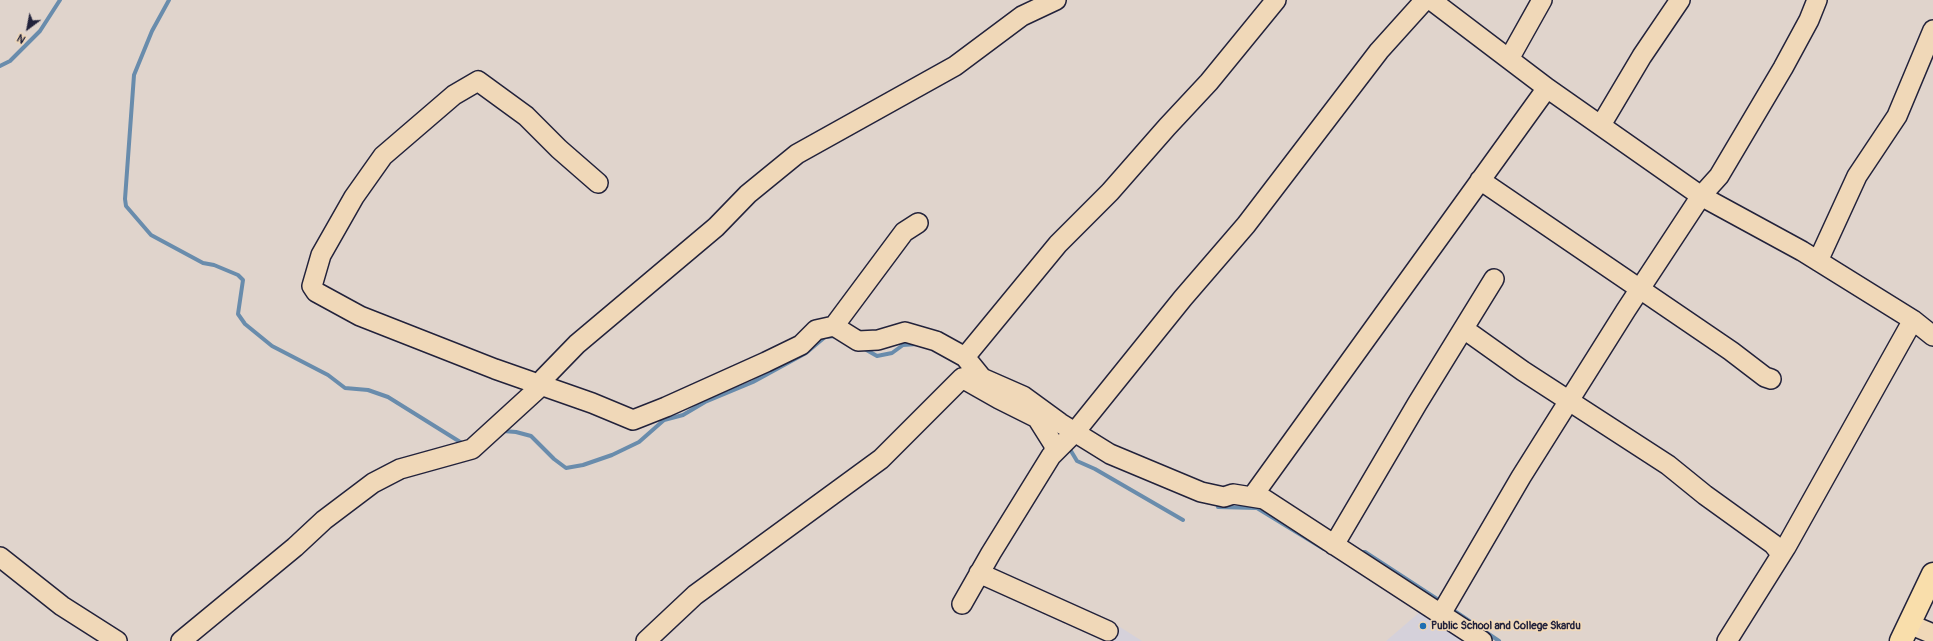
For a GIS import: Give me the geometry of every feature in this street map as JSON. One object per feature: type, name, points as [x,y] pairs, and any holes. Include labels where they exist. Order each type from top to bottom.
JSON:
[{"type":"main road","points":[[1905,633],[1933,574]]},
{"type":"street","points":[[181,641],[350,499],[373,483],[400,469],[472,449],[540,386],[544,378],[577,344],[716,227],[748,194],[797,154],[955,66],[1022,16],[1056,0]]},
{"type":"street","points":[[965,357],[1058,244],[1110,192],[1209,82],[1276,0]]},
{"type":"street","points":[[962,604],[979,573],[1054,452],[1075,432],[1183,298],[1246,225],[1379,51],[1425,0]]},
{"type":"street","points":[[1431,0],[1547,88],[1701,196],[1818,261],[1932,332]]},
{"type":"street","points":[[1508,59],[1542,0]]},
{"type":"street","points":[[1601,125],[1642,56],[1680,0]]},
{"type":"street","points":[[1441,614],[1521,477],[1639,290],[1701,196],[1719,176],[1783,68],[1809,20],[1817,0]]},
{"type":"street","points":[[1818,261],[1857,176],[1897,116],[1933,30]]},
{"type":"street","points":[[598,184],[559,149],[526,116],[478,81],[454,95],[383,156],[354,197],[321,255],[312,286],[316,292],[360,316],[540,386],[592,402],[633,420],[666,407],[801,345],[816,330],[834,326],[904,232],[918,223]]},
{"type":"street","points":[[1252,497],[1547,88]]},
{"type":"street","points":[[1480,180],[1639,290],[1725,347],[1765,377],[1771,379]]},
{"type":"street","points":[[1334,545],[1494,280]]},
{"type":"street","points":[[1727,641],[1781,554],[1913,320]]},
{"type":"street","points":[[834,326],[858,342],[878,340],[905,332],[936,341],[965,357],[982,378],[1023,396],[1110,454],[1201,492],[1224,497],[1233,494],[1264,499],[1482,641]]},
{"type":"street","points":[[1464,329],[1523,371],[1570,400],[1668,465],[1705,495],[1773,544],[1781,554]]},
{"type":"street","points":[[646,641],[695,595],[881,459],[962,378],[1037,418],[1054,445],[1054,452]]},
{"type":"street","points":[[0,557],[62,606],[117,641]]},
{"type":"street","points":[[979,573],[1108,631]]},
{"type":"street","points":[[1905,633],[1933,634]]},
{"type":"shaded area","name":"Public School and College Skardu","points":[[1421,611],[1464,641],[1386,641]]},
{"type":"shaded area","points":[[1120,627],[1142,641],[1110,641]]},
{"type":"waterway","points":[[0,66],[10,61],[40,31],[60,0]]},
{"type":"waterway","points":[[169,0],[152,31],[134,75],[125,199],[126,206],[151,235],[203,263],[214,265],[238,275],[243,280],[238,314],[245,324],[272,346],[328,375],[345,388],[368,390],[388,397],[465,445]]},
{"type":"waterway","points":[[503,431],[516,432],[531,436],[554,459],[566,468],[583,465],[612,455],[639,442],[664,420],[683,415],[705,402],[753,382],[806,353],[825,337],[836,336]]},
{"type":"waterway","points":[[863,348],[877,356],[892,353],[903,345],[917,344]]},
{"type":"waterway","points":[[1071,451],[1077,461],[1095,469],[1183,520]]},
{"type":"waterway","points":[[1218,507],[1257,508],[1324,549]]},
{"type":"waterway","points":[[1361,552],[1365,552],[1437,599]]},
{"type":"waterway","points":[[1456,612],[1499,641]]},
{"type":"place","name":"Public School and College Skardu","points":[[1423,626]]}]
